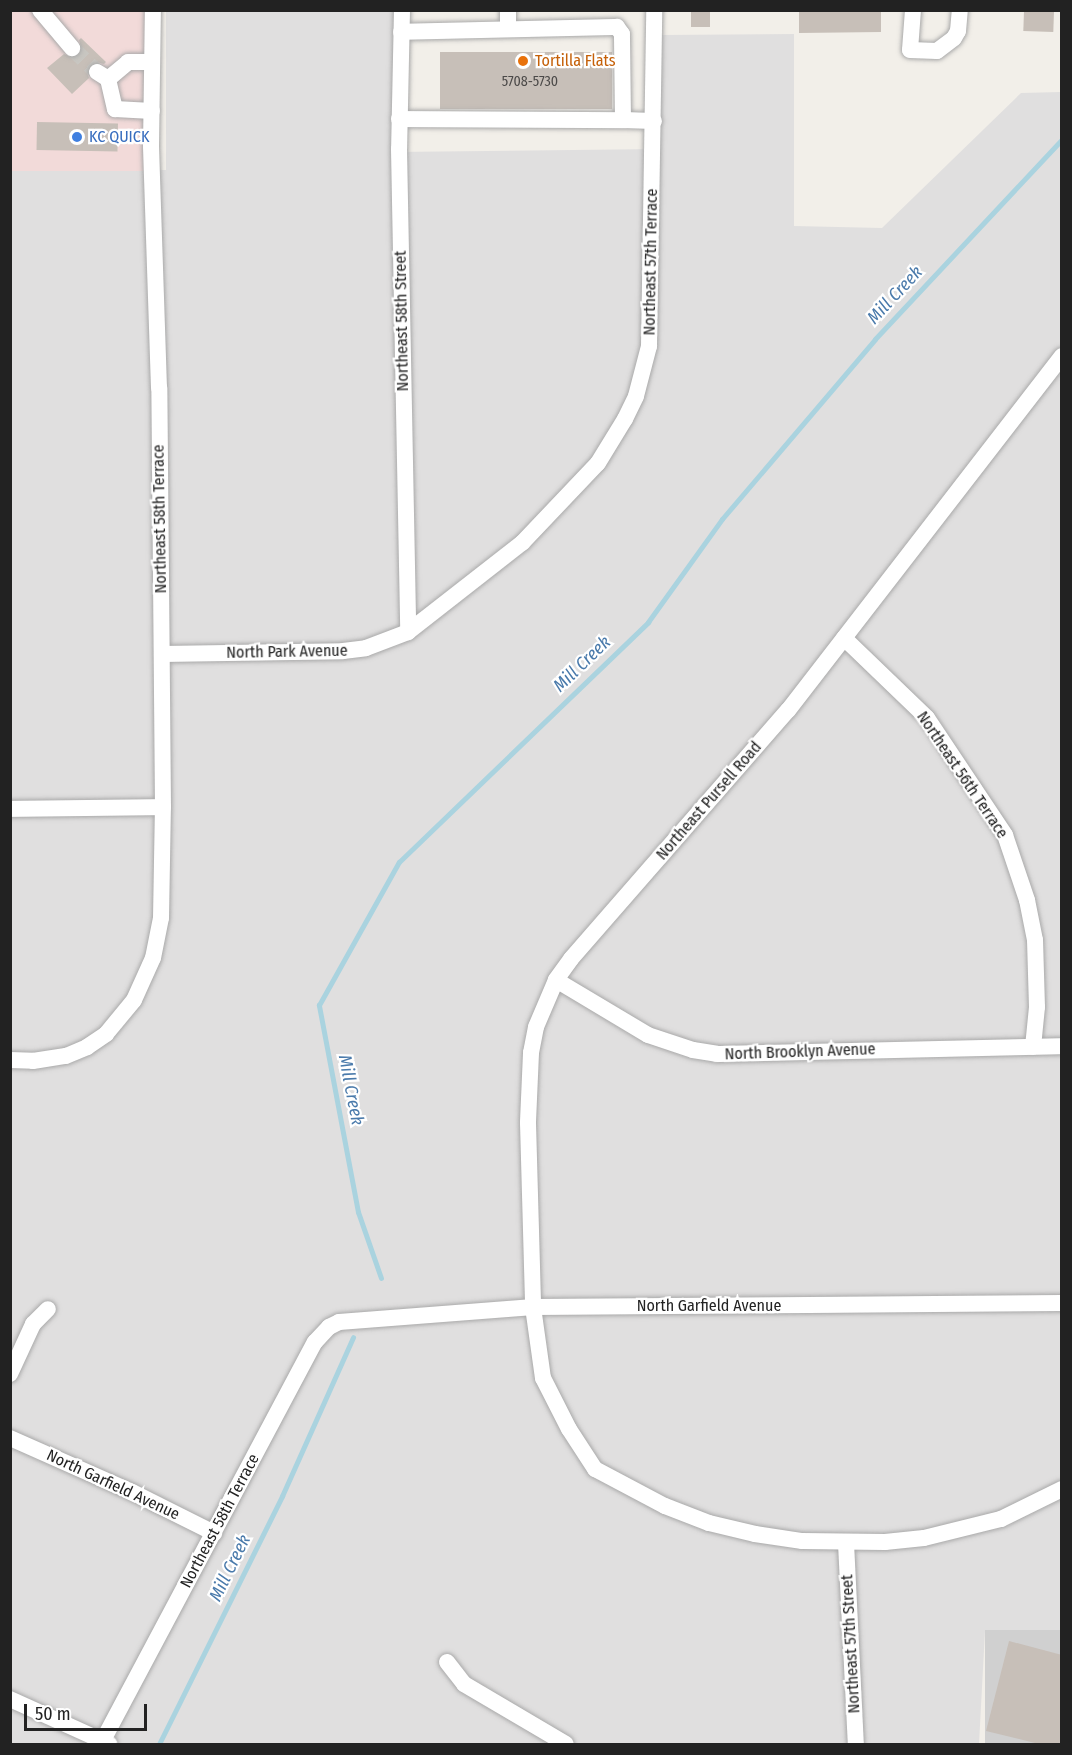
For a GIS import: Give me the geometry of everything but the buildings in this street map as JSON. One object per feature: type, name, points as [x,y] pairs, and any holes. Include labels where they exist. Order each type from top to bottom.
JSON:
[{"type":"street","points":[[40,10],[72,48]]},
{"type":"street","name":"Northeast 58th Terrace","points":[[10,1060],[33,1061],[66,1056],[96,1041],[121,1018],[134,1000],[153,958],[164,897],[159,388],[152,111],[153,10]]},
{"type":"street","name":"Northeast 58th Street","points":[[402,10],[399,119],[408,632]]},
{"type":"street","points":[[508,10],[508,29]]},
{"type":"street","name":"Northeast 57th Terrace","points":[[408,632],[522,543],[598,463],[636,396],[649,346],[654,10]]},
{"type":"street","points":[[913,10],[910,50],[937,51],[954,38],[958,31],[960,10]]},
{"type":"street","points":[[401,32],[616,27],[622,34],[622,120]]},
{"type":"street","points":[[152,62],[128,62],[102,76],[116,109],[152,111]]},
{"type":"street","points":[[399,119],[654,121]]},
{"type":"street","name":"Northeast Pursell Road","points":[[1062,356],[788,710],[571,959],[556,980],[536,1027],[531,1053],[528,1123],[533,1307],[543,1378],[569,1428],[595,1469],[665,1506],[709,1522],[755,1534],[802,1541],[846,1543],[915,1539],[963,1531],[1000,1519],[1062,1489]]},
{"type":"street","name":"North Park Avenue","points":[[162,654],[343,651],[366,648],[408,632]]},
{"type":"street","name":"Northeast 56th Terrace","points":[[843,638],[927,718],[1005,835],[1027,900],[1035,940],[1037,1007],[1034,1047]]},
{"type":"street","points":[[10,809],[163,807]]},
{"type":"street","name":"North Brooklyn Avenue","points":[[556,980],[648,1035],[686,1048],[717,1054],[1062,1046]]},
{"type":"street","name":"North Garfield Avenue","points":[[357,1320],[533,1307],[1062,1303]]},
{"type":"street","points":[[10,1374],[33,1324],[48,1309]]},
{"type":"street","name":"Northeast 58th Terrace","points":[[105,1743],[315,1342],[329,1327],[339,1322],[357,1320]]},
{"type":"street","name":"North Garfield Avenue","points":[[10,1438],[132,1492],[214,1533]]},
{"type":"street","name":"Northeast 57th Street","points":[[846,1543],[856,1744]]},
{"type":"street","points":[[447,1662],[464,1684],[566,1744]]},
{"type":"street","points":[[10,1699],[105,1743]]},
{"type":"shaded area","points":[[10,11],[145,11],[145,171],[10,171]]},
{"type":"shaded area","points":[[166,11],[395,11],[394,152],[660,149],[662,35],[794,34],[794,226],[882,228],[1021,93],[1061,92],[1061,1630],[985,1631],[979,1744],[11,1744],[10,171],[166,170]]},
{"type":"shaded area","points":[[985,1630],[1061,1630],[1061,1744],[985,1744]]},
{"type":"waterway","name":"Mill Creek","points":[[381,1278],[358,1212],[319,1005],[399,862],[648,622],[722,519],[875,339],[1062,139]]},
{"type":"waterway","name":"Mill Creek","points":[[159,1744],[282,1496],[353,1337]]},
{"type":"tunnel","points":[[72,48],[97,72]]},
{"type":"place","name":"Tortilla Flats","points":[[523,61]]},
{"type":"place","name":"KC QUICK","points":[[77,137]]}]
